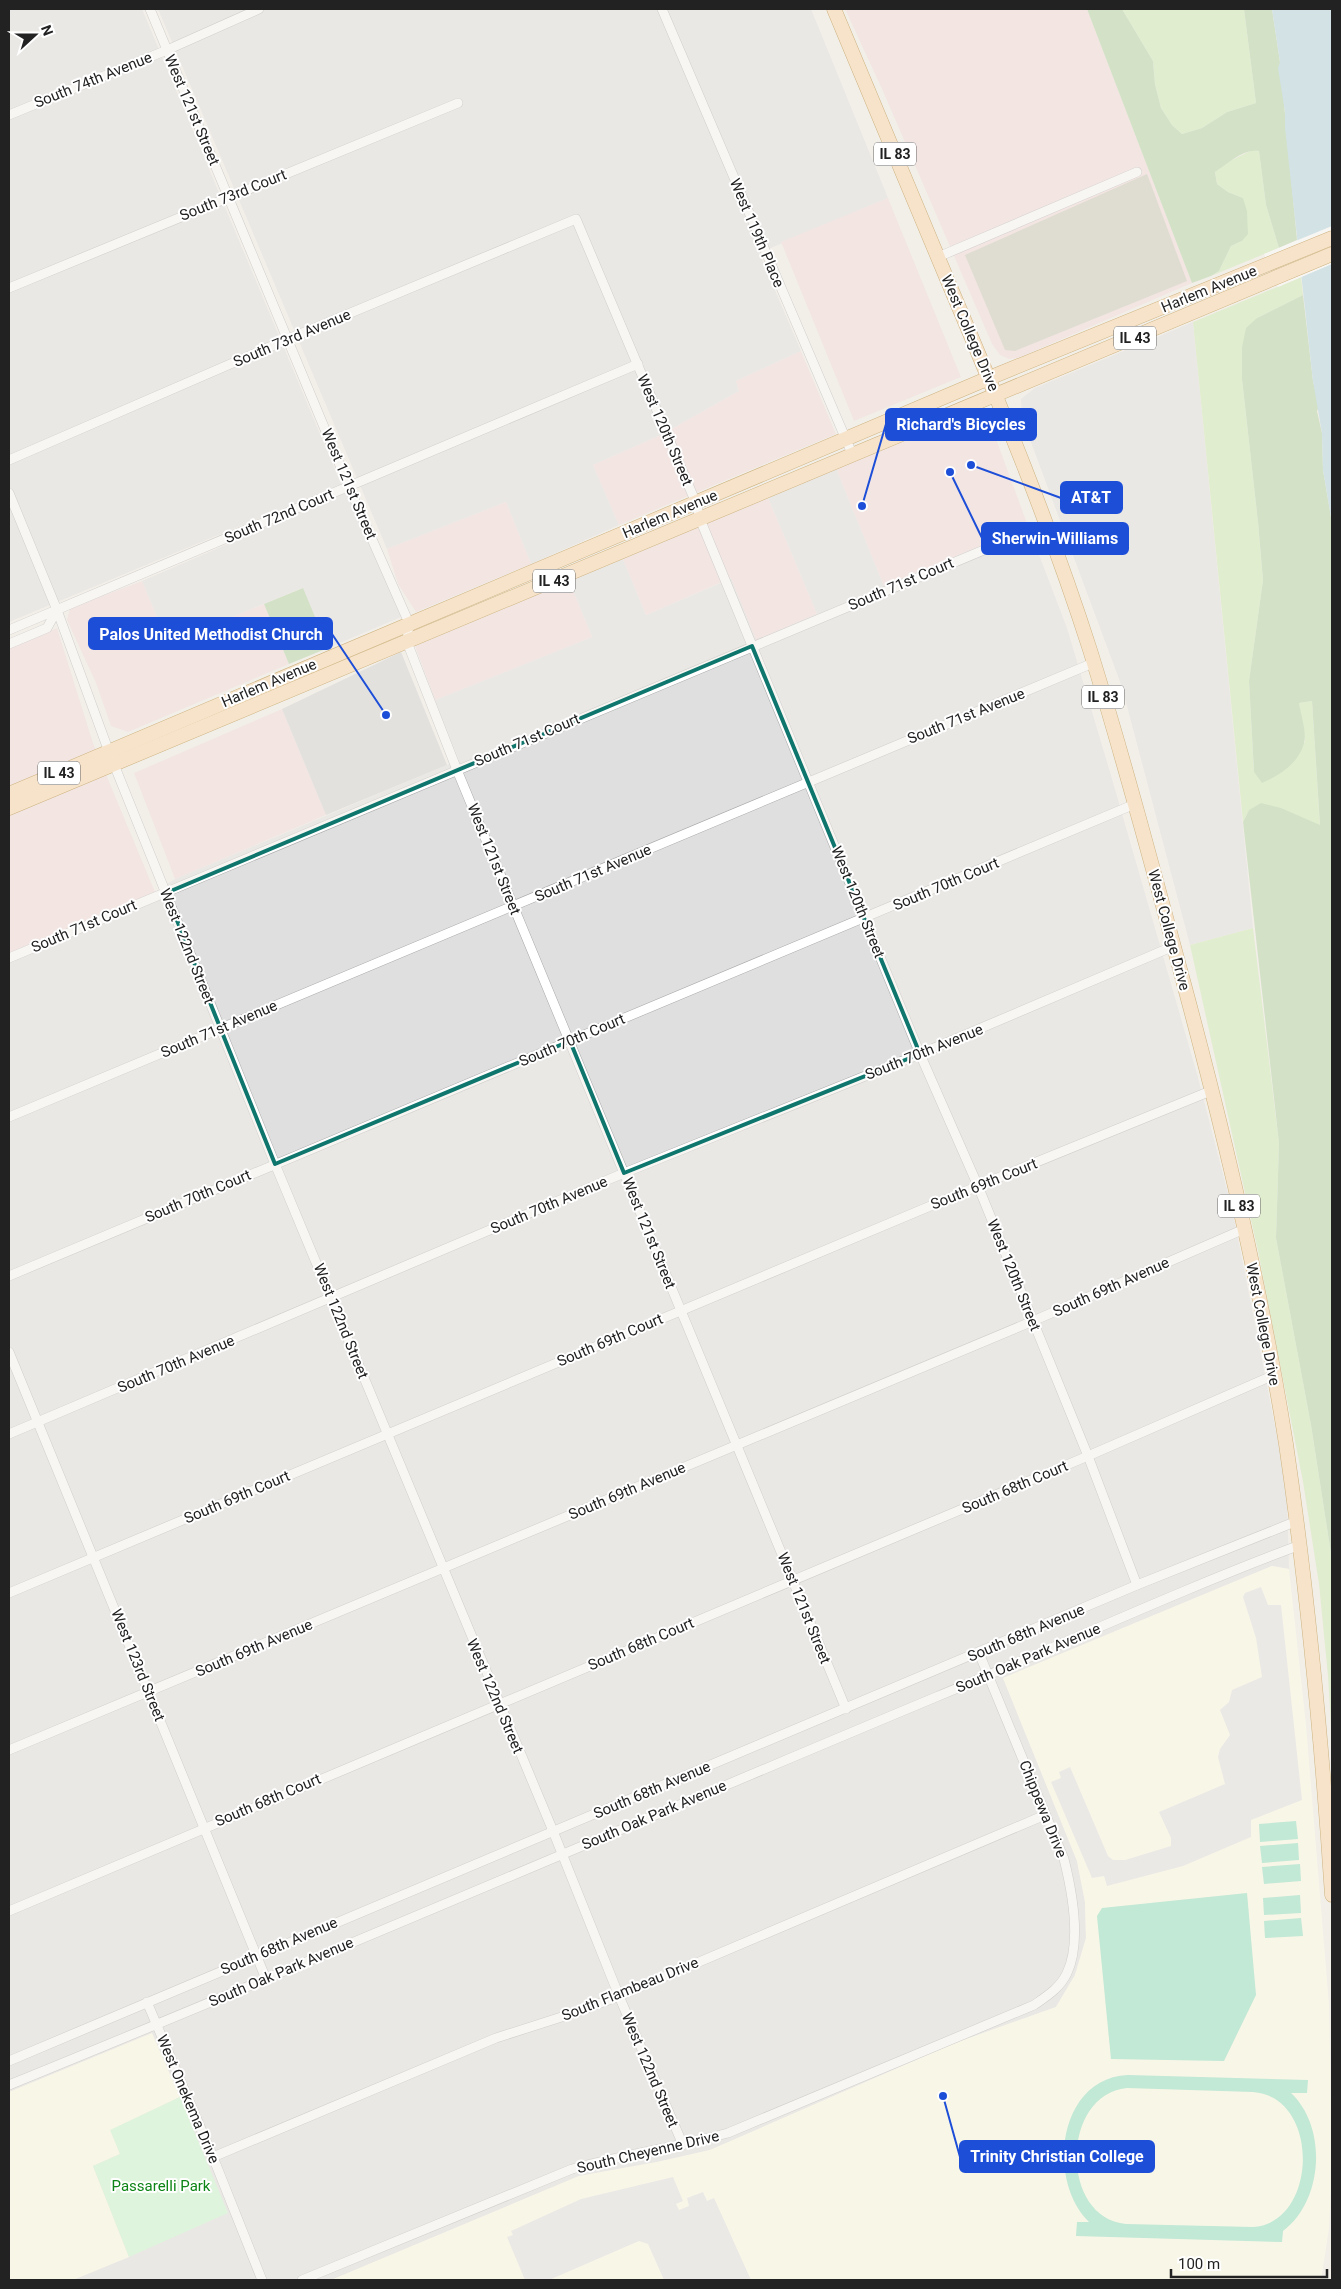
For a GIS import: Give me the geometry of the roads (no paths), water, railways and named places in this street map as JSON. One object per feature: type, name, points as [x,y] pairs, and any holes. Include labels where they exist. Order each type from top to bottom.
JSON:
[{"type":"main road","name":"West College Drive","points":[[834,9],[989,378],[1046,524],[1093,663],[1135,804],[1213,1090],[1274,1375],[1297,1520],[1322,1752],[1332,1895]]},
{"type":"main road","name":"Harlem Avenue","points":[[9,808],[111,758],[409,623],[989,378],[1332,238]]},
{"type":"main road","name":"Harlem Avenue","points":[[9,794],[111,758],[407,642],[1332,254]]},
{"type":"street","name":"West 121st Street","points":[[150,9],[349,487],[409,623],[407,642],[457,770],[846,1709]]},
{"type":"street","name":"South 74th Avenue","points":[[9,115],[167,50],[259,9]]},
{"type":"street","name":"West 119th Place","points":[[662,9],[852,456]]},
{"type":"street","name":"South 73rd Court","points":[[9,288],[458,103]]},
{"type":"street","points":[[938,257],[1137,172]]},
{"type":"street","name":"South 73rd Avenue","points":[[9,460],[288,339],[576,219]]},
{"type":"street","name":"West 120th Street","points":[[576,219],[696,503],[700,520],[920,1054],[978,1186],[1088,1456],[1138,1586]]},
{"type":"street","name":"South 72nd Court","points":[[9,630],[638,364]]},
{"type":"street","name":"West 122nd Street","points":[[9,493],[57,610],[111,758],[220,1029],[332,1298],[386,1434],[553,1831],[619,1996],[682,2145]]},
{"type":"street","name":"South 71st Court","points":[[9,958],[1046,524]]},
{"type":"street","points":[[9,644],[47,628],[57,610]]},
{"type":"street","name":"South 71st Avenue","points":[[9,1117],[1093,663]]},
{"type":"street","name":"South 70th Court","points":[[9,1276],[1135,804]]},
{"type":"street","name":"South 70th Avenue","points":[[9,1434],[624,1173],[920,1054],[1174,946]]},
{"type":"street","name":"South 69th Court","points":[[9,1593],[681,1310],[1213,1090]]},
{"type":"street","name":"South 69th Avenue","points":[[9,1750],[1033,1322],[1244,1229]]},
{"type":"street","name":"West 123rd Street","points":[[9,1352],[266,1979]]},
{"type":"street","name":"South 68th Court","points":[[9,1911],[204,1827],[1088,1456],[1274,1375]]},
{"type":"street","name":"South 68th Avenue","points":[[9,2061],[256,1955],[1297,1520]]},
{"type":"street","name":"South Oak Park Avenue","points":[[9,2085],[157,2025],[562,1853],[988,1676],[1243,1566],[1300,1545]]},
{"type":"street","name":"Chippewa Drive","points":[[979,1653],[1064,1859],[1072,1890],[1073,1945],[1067,1973]]},
{"type":"street","name":"South Flambeau Drive","points":[[213,2157],[496,2038],[577,2012],[619,1996],[1045,1815]]},
{"type":"street","name":"South Cheyenne Drive","points":[[302,2280],[563,2172],[605,2160],[682,2145],[728,2133],[1034,2005],[1055,1990],[1067,1973]]},
{"type":"street","name":"West Onekema Drive","points":[[147,2002],[213,2157],[262,2280]]},
{"type":"water","points":[[1272,9],[1332,9],[1332,523],[1323,470],[1322,433],[1313,381],[1285,128],[1285,112],[1278,68],[1280,62]]},
{"type":"place","name":"AT&T","points":[[971,465]]},
{"type":"place","name":"Sherwin-Williams","points":[[950,472]]},
{"type":"place","name":"Richard's Bicycles","points":[[862,506]]},
{"type":"place","name":"Palos United Methodist Church","points":[[386,715]]},
{"type":"place","name":"Trinity Christian College","points":[[943,2096]]},
{"type":"park label","name":"Passarelli Park","points":[[161,2186]]}]
